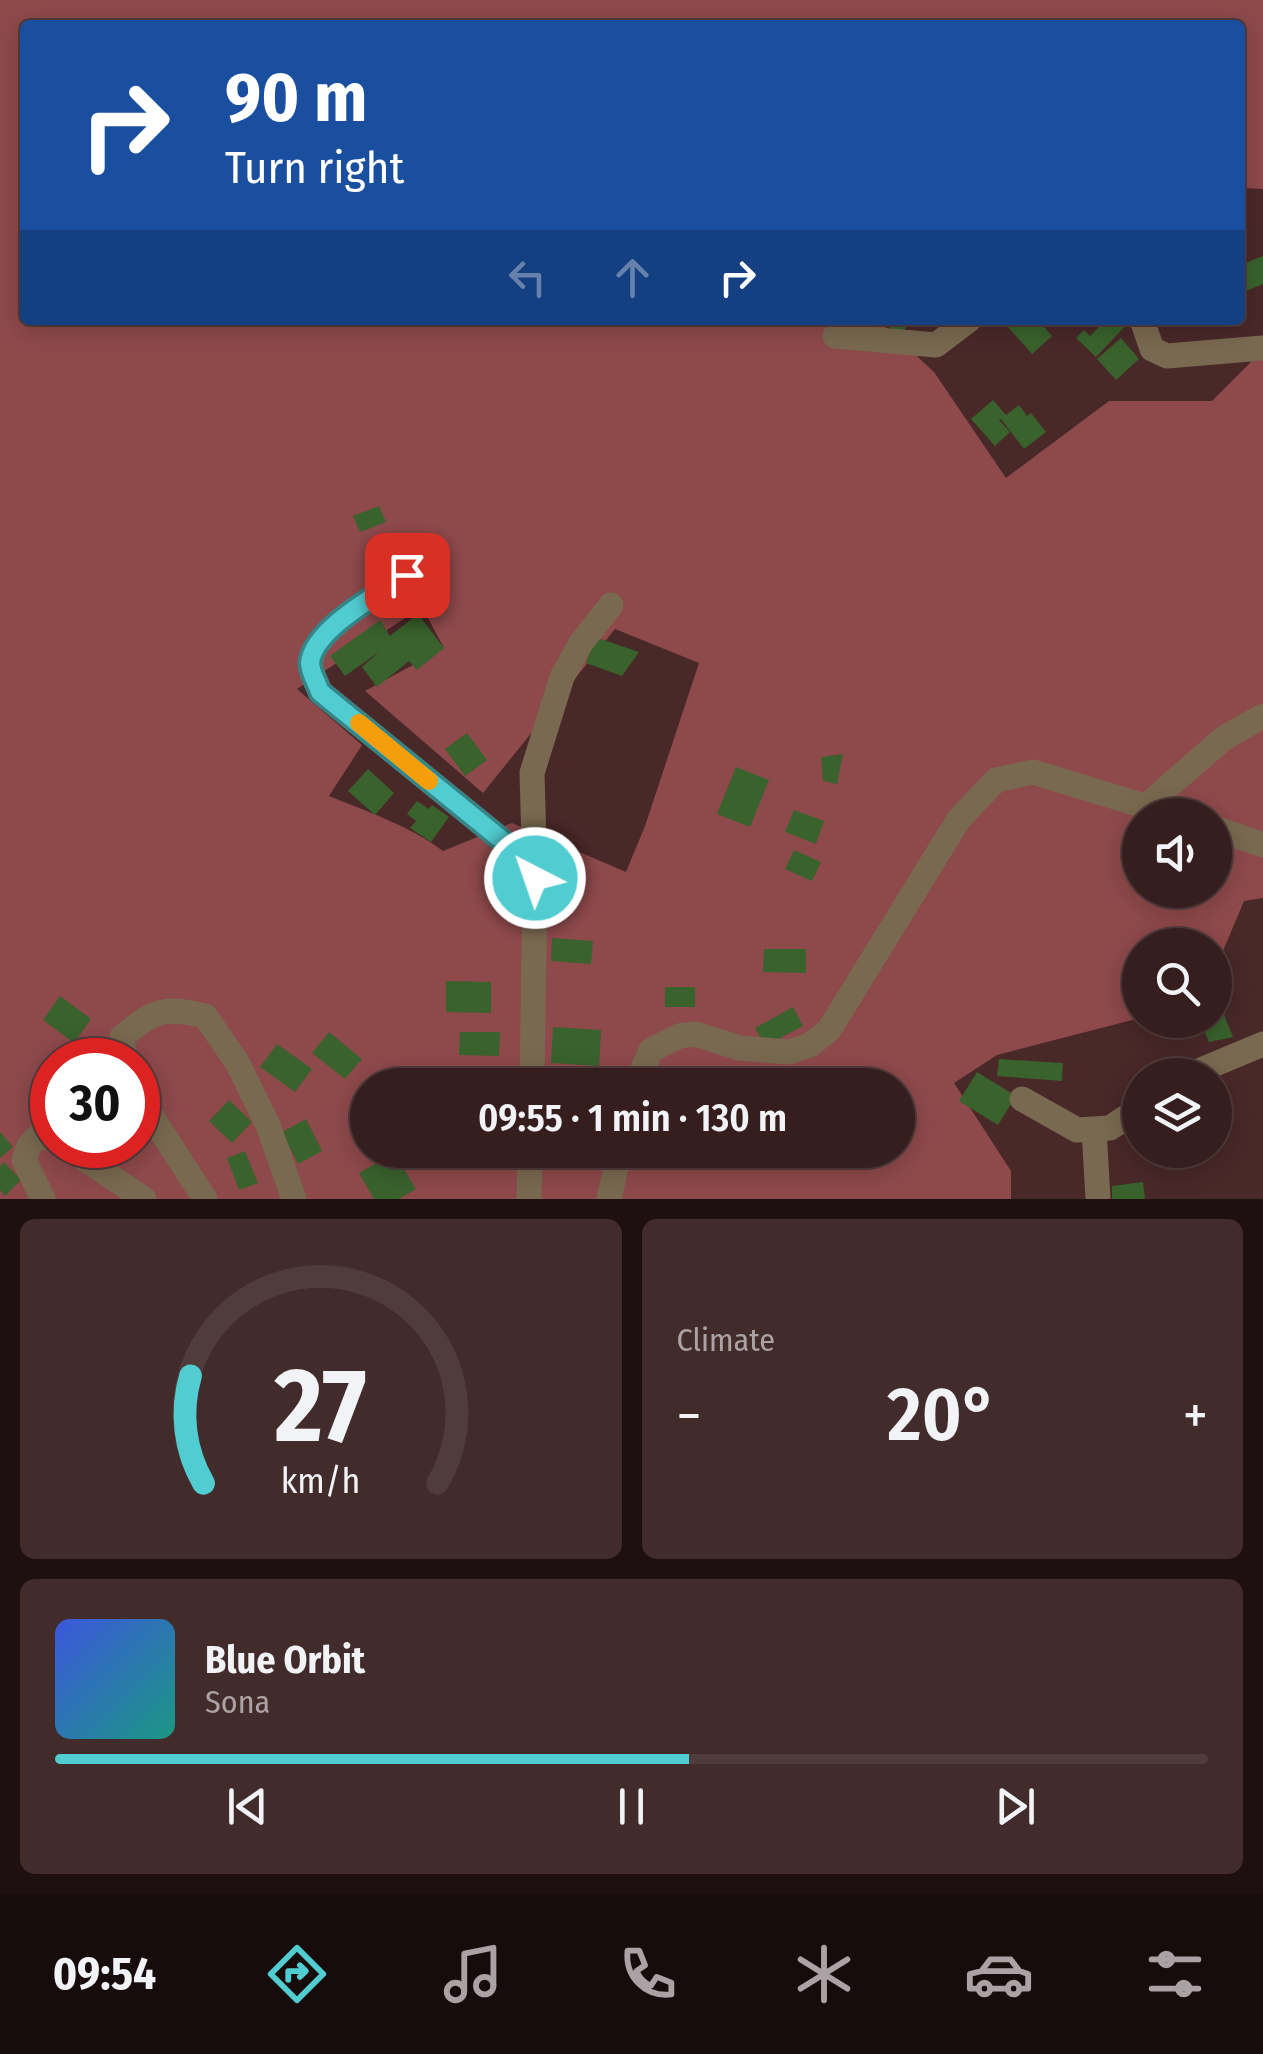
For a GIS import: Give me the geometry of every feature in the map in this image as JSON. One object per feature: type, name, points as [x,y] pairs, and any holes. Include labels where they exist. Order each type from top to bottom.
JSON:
[{"type":"street","points":[[835,336],[936,345],[962,325]]},
{"type":"street","points":[[1144,325],[1152,349],[1167,356],[1263,348]]},
{"type":"street","points":[[407,575],[332,626],[315,644],[310,666],[320,692],[535,867]]},
{"type":"street","points":[[532,1068],[532,773],[562,677],[581,643],[610,605]]},
{"type":"street","points":[[1155,798],[1224,738],[1263,716]]},
{"type":"street","points":[[644,1068],[652,1050],[679,1036],[696,1034],[739,1048],[789,1052],[810,1044],[828,1030],[959,819],[996,780],[1034,772],[1122,799]]},
{"type":"street","points":[[1232,834],[1263,845]]},
{"type":"street","points":[[122,1038],[146,1016],[174,1009],[205,1016],[237,1062],[268,1125],[294,1199]]},
{"type":"street","points":[[1230,1058],[1263,1044]]},
{"type":"street","points":[[1022,1099],[1077,1130],[1110,1128],[1122,1120]]},
{"type":"street","points":[[160,1129],[205,1199]]},
{"type":"street","points":[[1094,1129],[1098,1199]]},
{"type":"street","points":[[30,1145],[24,1160],[43,1199]]},
{"type":"street","points":[[98,1168],[144,1199]]},
{"type":"street","points":[[530,1168],[530,1199]]},
{"type":"street","points":[[608,1199],[616,1168]]},
{"type":"shaded area","points":[[0,0],[1263,0],[1263,189],[1245,188],[1245,20],[20,20],[20,325],[883,325],[934,372],[1006,478],[1109,401],[1212,401],[1263,350],[1263,898],[1244,901],[1232,930],[1122,928],[1122,1023],[997,1055],[954,1083],[1011,1171],[1011,1199],[0,1199]],"holes":[[[422,607],[444,648],[365,691],[483,793],[615,629],[699,663],[626,872],[512,823],[443,851],[403,827],[329,796],[362,745],[297,689]]]},
{"type":"building","points":[[1263,256],[1263,284],[1246,291],[1245,288],[1245,263]]},
{"type":"building","points":[[883,325],[907,325],[903,333]]},
{"type":"building","points":[[1006,325],[1042,325],[1052,336],[1032,354]]},
{"type":"building","points":[[1101,325],[1126,325],[1096,357],[1076,338],[1084,330],[1090,336]]},
{"type":"building","points":[[1121,338],[1139,359],[1116,380],[1097,359]]},
{"type":"building","points":[[993,400],[1006,415],[1019,405],[1046,432],[1024,449],[1001,419],[1010,432],[995,446],[971,419]]},
{"type":"building","points":[[379,506],[386,522],[360,532],[353,516]]},
{"type":"building","points":[[412,542],[426,558],[407,575],[393,559]]},
{"type":"building","points":[[418,614],[444,648],[417,670],[409,661],[377,687],[362,667],[379,652],[345,676],[330,656],[380,620],[390,636]]},
{"type":"building","points":[[595,637],[639,652],[622,676],[586,663]]},
{"type":"building","points":[[467,733],[487,760],[465,776],[445,749]]},
{"type":"building","points":[[843,754],[837,784],[823,781],[821,757]]},
{"type":"building","points":[[736,767],[769,780],[750,827],[717,814]]},
{"type":"building","points":[[368,769],[394,793],[375,815],[348,791]]},
{"type":"building","points":[[417,801],[429,809],[432,805],[449,817],[431,842],[410,828],[416,821],[407,814]]},
{"type":"building","points":[[794,810],[824,821],[816,844],[785,832]]},
{"type":"building","points":[[794,850],[821,862],[812,881],[785,869]]},
{"type":"building","points":[[552,938],[593,941],[591,964],[551,961]]},
{"type":"building","points":[[764,949],[806,949],[806,973],[763,972]]},
{"type":"building","points":[[446,981],[491,982],[491,1013],[446,1012]]},
{"type":"building","points":[[665,987],[695,987],[695,1007],[665,1007]]},
{"type":"building","points":[[60,996],[91,1019],[78,1038],[67,1038],[43,1020]]},
{"type":"building","points":[[793,1007],[803,1026],[765,1046],[755,1028]]},
{"type":"building","points":[[553,1027],[601,1030],[599,1066],[551,1063]]},
{"type":"building","points":[[329,1032],[362,1059],[350,1068],[345,1079],[312,1053]]},
{"type":"building","points":[[460,1032],[500,1032],[499,1056],[459,1055]]},
{"type":"building","points":[[277,1044],[312,1069],[295,1092],[260,1067]]},
{"type":"building","points":[[999,1059],[1063,1063],[1062,1081],[997,1076]]},
{"type":"building","points":[[977,1072],[1016,1096],[998,1125],[959,1101]]},
{"type":"building","points":[[229,1100],[252,1122],[232,1143],[209,1121]]},
{"type":"building","points":[[306,1119],[322,1151],[298,1164],[282,1132]]},
{"type":"building","points":[[0,1132],[13,1147],[0,1158]]},
{"type":"building","points":[[245,1151],[258,1183],[239,1190],[227,1158]]},
{"type":"building","points":[[4,1162],[21,1180],[5,1196],[0,1190],[0,1166]]},
{"type":"building","points":[[368,1168],[403,1168],[416,1189],[399,1199],[374,1199],[359,1173]]},
{"type":"building","points":[[1143,1182],[1145,1199],[1112,1199],[1112,1186]]},
{"type":"slow traffic","points":[[359,723],[429,781]]},
{"type":"route","points":[[407,575],[332,626],[315,644],[310,666],[320,692],[535,867],[535,878]]}]
